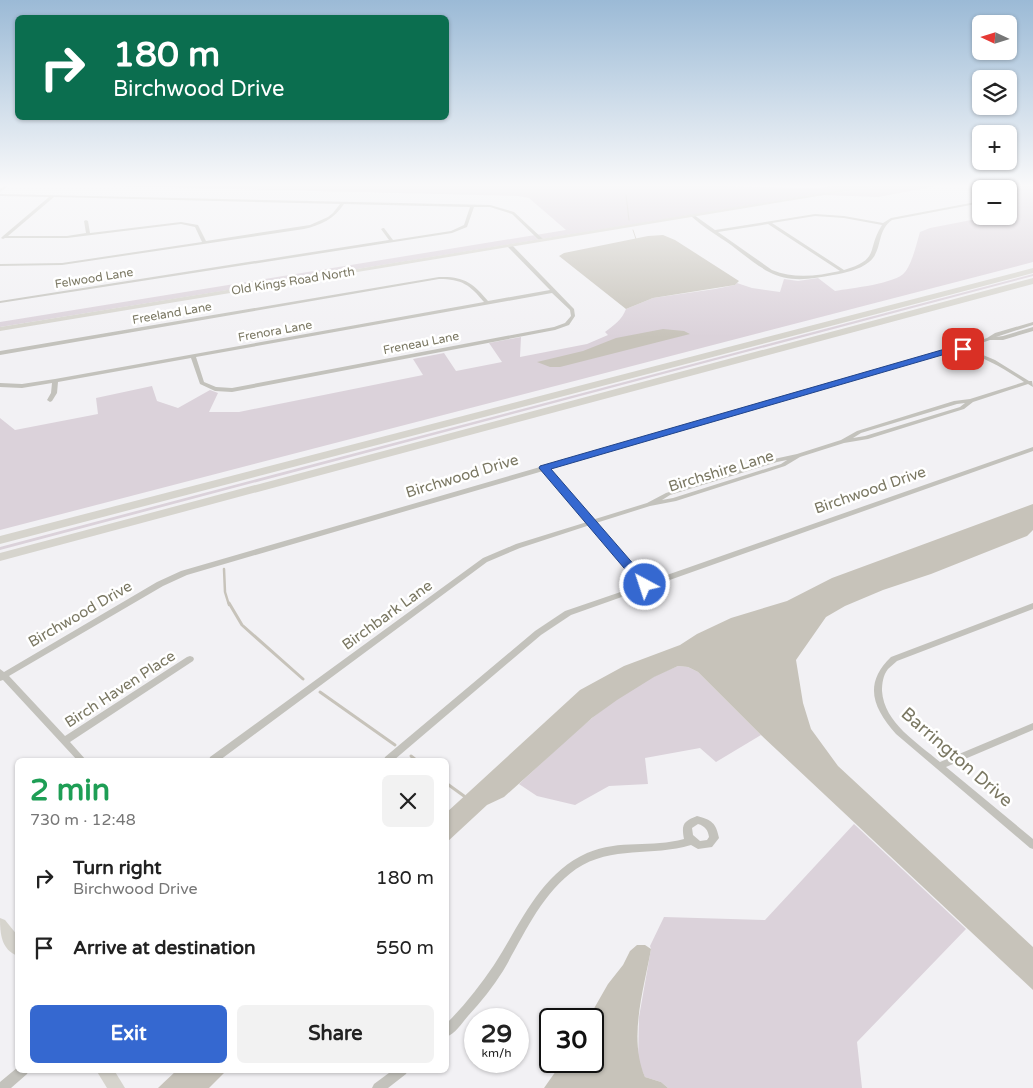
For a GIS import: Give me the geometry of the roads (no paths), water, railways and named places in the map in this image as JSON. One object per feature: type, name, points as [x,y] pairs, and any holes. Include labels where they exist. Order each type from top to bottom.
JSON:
[{"type":"highway","points":[[0,540],[1033,270]]},
{"type":"highway","points":[[0,557],[1033,281]]},
{"type":"street","points":[[2,239],[78,236]]},
{"type":"street","points":[[202,236],[205,243]]},
{"type":"street","points":[[0,265],[55,265],[252,236]]},
{"type":"street","points":[[388,236],[392,241]]},
{"type":"street","name":"Felwood Lane","points":[[0,302],[422,236]]},
{"type":"street","points":[[537,236],[542,240]]},
{"type":"street","name":"Old Kings Road North","points":[[0,329],[569,236]]},
{"type":"street","points":[[721,236],[779,275],[802,278],[843,271],[859,266],[871,258],[879,236]]},
{"type":"street","points":[[789,236],[843,271]]},
{"type":"street","name":"Freneau Lane","points":[[193,356],[200,380],[204,385],[223,390],[243,388],[562,326],[571,320],[573,313],[510,246]]},
{"type":"street","name":"Freeland Lane","points":[[0,353],[441,278],[455,278],[467,282],[487,303]]},
{"type":"street","name":"Frenora Lane","points":[[0,386],[22,386],[55,381],[553,291]]},
{"type":"street","points":[[1032,383],[968,350],[971,345],[997,334],[1033,323]]},
{"type":"street","points":[[989,339],[1003,338],[1033,329]]},
{"type":"street","name":"Birchwood Drive","points":[[1,675],[179,575],[948,351],[968,350]]},
{"type":"street","points":[[50,400],[54,394],[55,381]]},
{"type":"street","name":"Birchshire Lane","points":[[592,522],[649,504],[668,494],[843,441],[875,436],[962,408],[971,401],[1032,383]]},
{"type":"street","name":"Birchwood Drive","points":[[390,758],[558,618],[576,609],[1033,448]]},
{"type":"street","points":[[544,468],[645,585]]},
{"type":"street","name":"Birchbark Lane","points":[[216,758],[485,560],[518,546],[592,522]]},
{"type":"street","name":"Barrington Drive","points":[[1033,606],[894,659],[883,670],[877,690],[884,713],[899,732],[1033,845]]},
{"type":"street","name":"Birch Haven Place","points":[[65,741],[190,659]]},
{"type":"street","points":[[1,675],[80,758]]},
{"type":"street","points":[[939,766],[1033,726]]},
{"type":"street","points":[[449,1029],[477,998],[500,966],[538,900],[565,871],[592,856],[616,848],[674,845],[690,841]]},
{"type":"street","points":[[0,925],[15,945]]},
{"type":"street","points":[[2,1088],[20,1073]]},
{"type":"street","points":[[106,1073],[117,1088]]},
{"type":"street","points":[[378,1088],[398,1073]]},
{"type":"waterway","points":[[224,569],[225,592],[229,605]]},
{"type":"waterway","points":[[229,603],[242,625],[303,679]]},
{"type":"waterway","points":[[320,692],[395,745]]},
{"type":"waterway","points":[[449,785],[464,796]]}]
